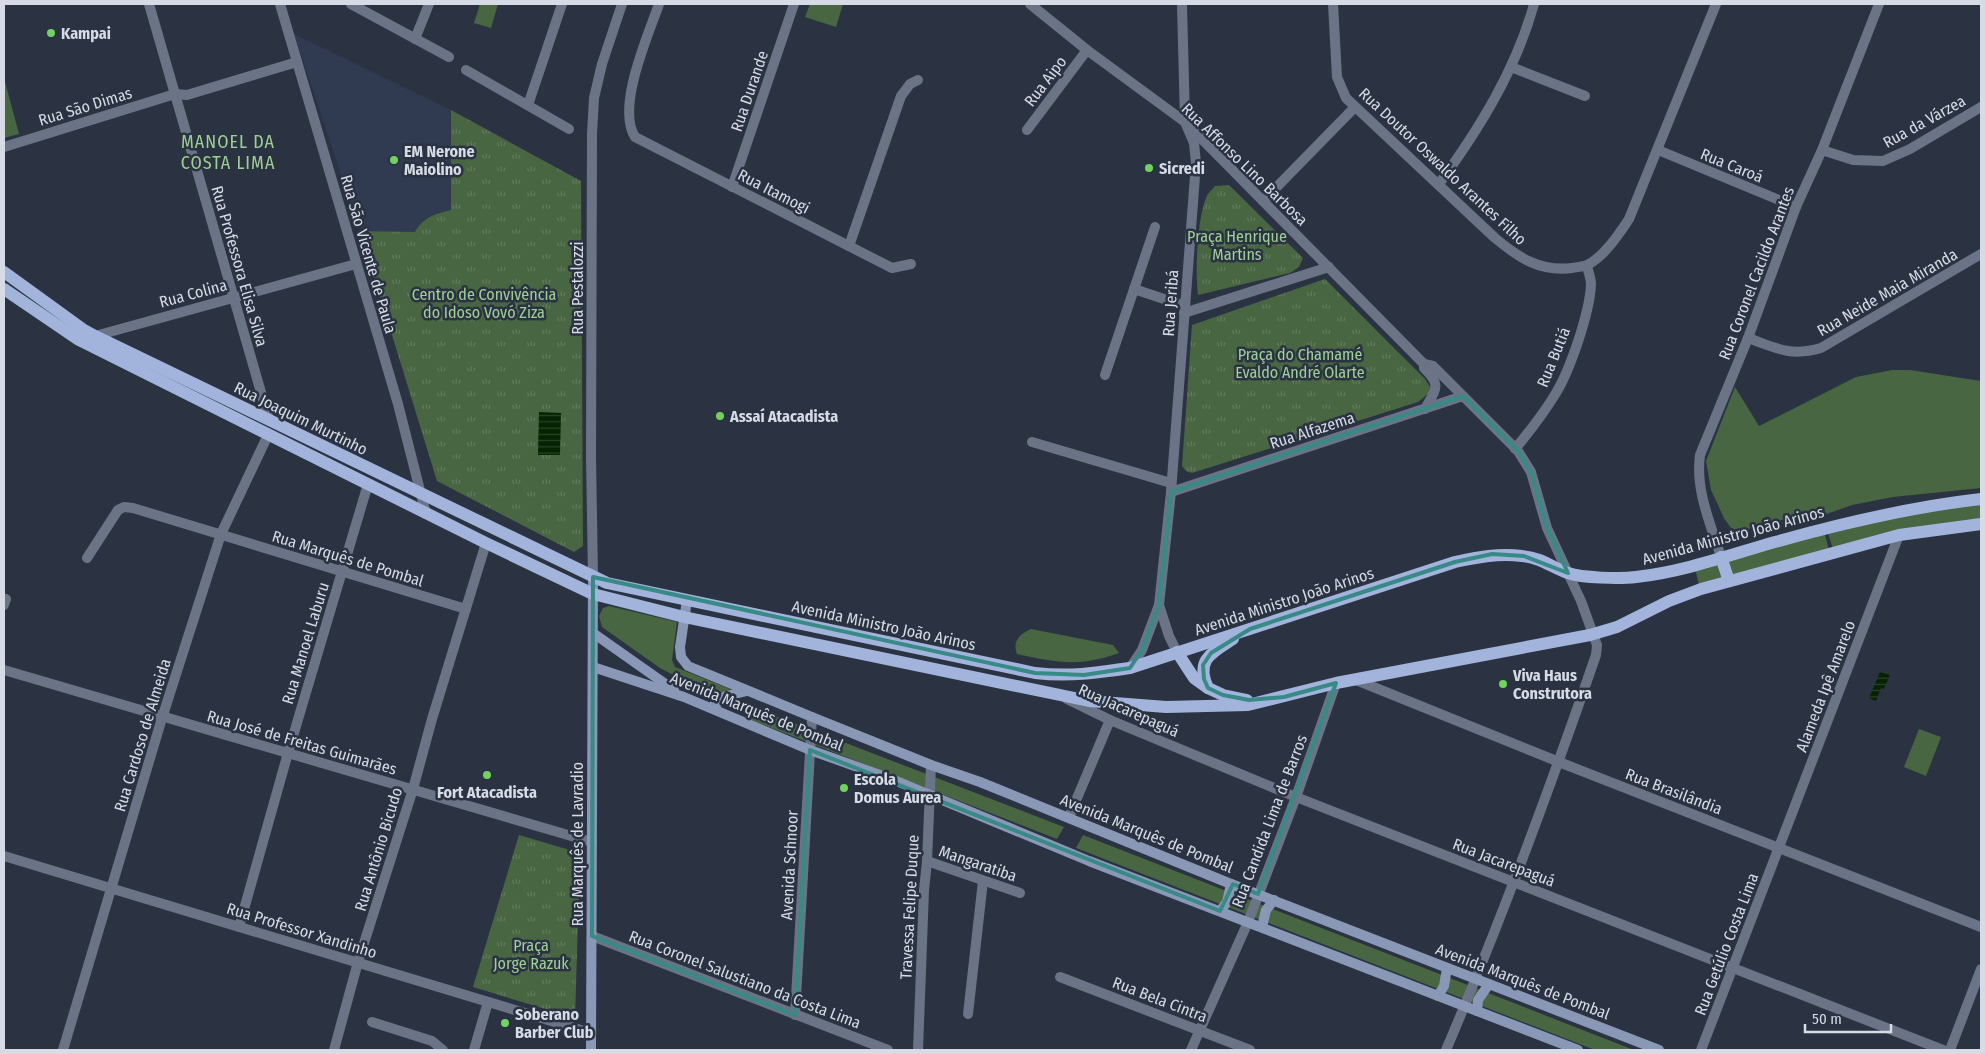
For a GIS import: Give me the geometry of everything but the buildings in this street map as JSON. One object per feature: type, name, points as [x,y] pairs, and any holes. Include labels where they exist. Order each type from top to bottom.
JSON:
[{"type":"main road","name":"Rua Joaquim Murtinho","points":[[4,272],[95,336],[593,577]]},
{"type":"main road","name":"Rua Joaquim Murtinho","points":[[4,289],[79,340],[426,514],[593,594]]},
{"type":"main road","name":"Avenida Ministro João Arinos","points":[[593,577],[607,583],[1035,673],[1060,676],[1084,675],[1130,668],[1455,562],[1492,554],[1524,556],[1547,562],[1568,573],[1600,577],[1634,577],[1722,558],[1867,517],[1938,504],[1981,499]]},
{"type":"main road","name":"Avenida Ministro João Arinos","points":[[593,594],[684,617],[1089,701],[1166,707],[1248,705],[1336,682],[1356,680],[1593,635],[1617,627],[1669,601],[1701,589],[1899,534],[1981,524]]},
{"type":"main road","points":[[1722,558],[1729,581]]},
{"type":"main road","name":"Rua Marquês de Lavradio","points":[[592,1050],[593,577]]},
{"type":"main road","name":"Avenida Marquês de Pombal","points":[[687,600],[680,647],[681,657],[688,666],[812,717],[1069,817],[1231,884],[1660,1050]]},
{"type":"main road","points":[[1208,688],[1203,672],[1206,659],[1211,653],[1250,629]]},
{"type":"main road","points":[[593,633],[684,697]]},
{"type":"main road","points":[[1177,652],[1194,678],[1208,688],[1223,695],[1248,700],[1284,697]]},
{"type":"main road","name":"Avenida Marquês de Pombal","points":[[593,667],[684,697],[810,750],[894,780],[1089,860],[1578,1050]]},
{"type":"main road","points":[[711,708],[726,696],[747,690]]},
{"type":"main road","points":[[1220,911],[1227,902],[1231,884]]},
{"type":"main road","points":[[1262,928],[1266,910],[1274,900]]},
{"type":"main road","points":[[1438,996],[1444,986],[1447,968]]},
{"type":"main road","points":[[1477,1011],[1478,1000],[1489,984]]},
{"type":"street","name":"Rua Professora Elisa Silva","points":[[149,4],[269,420]]},
{"type":"street","name":"Rua São Vicente de Paula","points":[[280,4],[398,404],[426,514]]},
{"type":"street","points":[[351,4],[449,58]]},
{"type":"street","points":[[415,39],[429,4]]},
{"type":"street","points":[[528,105],[562,4]]},
{"type":"street","name":"Rua Pestalozzi","points":[[593,577],[591,457],[592,143],[594,98],[602,64],[622,4]]},
{"type":"street","name":"Rua Itamogi","points":[[659,4],[633,80],[630,100],[630,129],[635,137],[892,268],[910,264]]},
{"type":"street","name":"Rua Durande","points":[[732,187],[794,4]]},
{"type":"street","name":"Rua Jeribá","points":[[1159,605],[1171,488],[1196,163],[1194,143],[1185,122],[1182,4]]},
{"type":"street","name":"Rua Doutor Oswaldo Arantes Filho","points":[[1333,4],[1337,77],[1346,98],[1355,108],[1439,184],[1494,238],[1517,256],[1540,266],[1562,269],[1586,266]]},
{"type":"street","points":[[1439,184],[1480,125],[1511,67],[1527,30],[1534,4]]},
{"type":"street","points":[[1586,266],[1617,237],[1628,219],[1658,150],[1716,4]]},
{"type":"street","name":"Rua Coronel Cacildo Arantes","points":[[1722,558],[1702,496],[1698,468],[1700,455],[1748,338],[1796,207],[1822,150],[1879,4]]},
{"type":"street","name":"Rua Affonso Lino Barbosa","points":[[1032,5],[1087,50],[1185,122],[1424,364],[1424,368],[1435,380],[1436,386],[1425,409]]},
{"type":"street","name":"Rua Aipo","points":[[1027,130],[1087,50]]},
{"type":"street","name":"Rua São Dimas","points":[[4,147],[175,94],[187,95],[297,62]]},
{"type":"street","points":[[1511,67],[1585,96]]},
{"type":"street","points":[[466,70],[569,129]]},
{"type":"street","points":[[849,246],[901,96],[910,84],[918,80]]},
{"type":"street","name":"Rua da Várzea","points":[[1822,150],[1853,160],[1883,161],[1910,149],[1981,107]]},
{"type":"street","points":[[1264,201],[1355,108]]},
{"type":"street","name":"Rua Caroá","points":[[1658,150],[1796,207]]},
{"type":"street","points":[[1105,374],[1155,227]]},
{"type":"street","name":"Rua Neide Maia Miranda","points":[[1748,338],[1790,352],[1805,353],[1821,348],[1981,254]]},
{"type":"street","name":"Rua Colina","points":[[95,336],[356,264]]},
{"type":"street","name":"Rua Butiá","points":[[1515,449],[1536,423],[1557,391],[1577,345],[1587,311],[1591,283],[1586,266]]},
{"type":"street","points":[[1134,289],[1185,309],[1329,267]]},
{"type":"street","name":"Rua Affonso Lino Barbosa","points":[[1424,364],[1433,366],[1463,396],[1515,449],[1531,472],[1547,528],[1582,601],[1597,645],[1596,655],[1559,762],[1465,1006],[1446,1050]]},
{"type":"street","name":"Rua Alfazema","points":[[1171,488],[1463,396]]},
{"type":"street","name":"Rua Cardoso de Almeida","points":[[63,1050],[162,718],[221,534],[268,435]]},
{"type":"street","points":[[1032,442],[1171,488]]},
{"type":"street","name":"Rua Manoel Laburu","points":[[239,927],[288,753],[368,484]]},
{"type":"street","name":"Rua Marquês de Pombal","points":[[87,558],[118,510],[124,507],[133,508],[466,609]]},
{"type":"street","name":"Alameda Ipê Amarelo","points":[[1779,848],[1899,534]]},
{"type":"street","name":"Rua Antônio Bicudo","points":[[334,1050],[358,962],[413,789],[432,719],[486,543]]},
{"type":"street","points":[[1159,605],[1169,636],[1177,652]]},
{"type":"street","points":[[1130,668],[1142,650],[1159,605]]},
{"type":"street","name":"Rua José de Freitas Guimarães","points":[[4,670],[162,718],[592,842]]},
{"type":"street","name":"Rua Brasilândia","points":[[1356,680],[1559,762],[1981,927]]},
{"type":"street","name":"Rua Candida Lima de Barros","points":[[1190,1050],[1248,922],[1296,797],[1336,682]]},
{"type":"street","name":"Rua Jacarepaguá","points":[[1057,695],[1110,720],[1296,797],[1943,1050]]},
{"type":"street","name":"Avenida Schnoor","points":[[796,1015],[812,717]]},
{"type":"street","points":[[1069,817],[1110,720]]},
{"type":"street","name":"Travessa Felipe Duque","points":[[918,1050],[931,764]]},
{"type":"street","name":"Rua Getúlio Costa Lima","points":[[1700,1050],[1779,848]]},
{"type":"street","name":"Rua Professor Xandinho","points":[[4,856],[592,1033]]},
{"type":"street","name":"Mangaratiba","points":[[927,861],[1020,893]]},
{"type":"street","points":[[968,1014],[983,881]]},
{"type":"street","name":"Rua Coronel Salustiano da Costa Lima","points":[[592,936],[888,1050]]},
{"type":"street","points":[[1950,1050],[1981,969]]},
{"type":"street","name":"Rua Bela Cintra","points":[[1060,978],[1250,1050]]},
{"type":"street","points":[[474,1050],[488,1002]]},
{"type":"street","points":[[372,1022],[432,1042],[443,1050]]},
{"type":"highlighted area","points":[[1463,396],[1518,451],[1531,472],[1547,528],[1568,573],[1524,556],[1492,554],[1455,562],[1250,629],[1211,653],[1203,665],[1204,679],[1208,688],[1223,695],[1249,700],[1284,697],[1336,683],[1258,894],[1233,884],[1220,911],[810,750],[795,1015],[592,936],[593,577],[1035,673],[1084,675],[1130,668],[1142,650],[1159,605],[1171,492]]},
{"type":"shaded area","name":"EM Nerone Maiolino","points":[[294,34],[451,110],[451,210],[423,220],[416,232],[360,231]]},
{"type":"shaded area","points":[[539,412],[561,413],[560,455],[538,455]]},
{"type":"shaded area","points":[[1880,672],[1890,675],[1884,689],[1881,688],[1876,701],[1869,698]]},
{"type":"green space","points":[[480,4],[498,4],[491,28],[474,23]]},
{"type":"green space","points":[[810,4],[843,4],[836,27],[805,17]]},
{"type":"green space","points":[[4,78],[19,134],[4,138]]},
{"type":"green space","name":"Centro de Convivência do Idoso Vovó Ziza","points":[[451,110],[581,181],[583,546],[574,552],[437,481],[360,231],[415,232],[426,220],[451,210]]},
{"type":"green space","name":"Praça Henrique Martins","points":[[1229,185],[1303,258],[1299,267],[1290,273],[1198,295],[1198,246],[1203,208],[1207,197],[1215,186]]},
{"type":"green space","name":"Praça do Chamamé Evaldo André Olarte","points":[[1325,279],[1425,379],[1430,387],[1429,393],[1418,402],[1192,473],[1186,471],[1182,466],[1192,325]]},
{"type":"green space","points":[[1892,370],[1910,370],[1981,381],[1981,488],[1893,497],[1852,505],[1818,517],[1813,512],[1740,531],[1731,528],[1724,518],[1711,490],[1706,461],[1735,387],[1759,426],[1856,377]]},
{"type":"green space","points":[[1981,500],[1981,522],[1833,549],[1827,530]]},
{"type":"green space","points":[[1824,531],[1829,550],[1699,585],[1695,568]]},
{"type":"green space","points":[[609,606],[677,622],[672,660],[675,667],[730,689],[717,698],[660,668],[602,627],[599,616],[603,608]]},
{"type":"green space","points":[[1031,629],[1113,645],[1119,653],[1080,662],[1044,660],[1017,654],[1016,642],[1018,638]]},
{"type":"green space","points":[[755,708],[1064,827],[1057,839],[751,720],[750,714]]},
{"type":"green space","points":[[1919,729],[1941,737],[1926,776],[1904,767]]},
{"type":"green space","name":"Praça Jorge Razuk","points":[[519,835],[580,853],[575,1018],[473,987]]},
{"type":"green space","points":[[1083,835],[1634,1050],[1595,1050],[1076,848]]},
{"type":"place","name":"Kampai","points":[[51,33]]},
{"type":"place","name":"EM Nerone Maiolino","points":[[394,160]]},
{"type":"place","name":"Sicredi","points":[[1149,168]]},
{"type":"place","name":"Assaí Atacadista","points":[[720,416]]},
{"type":"place","name":"Viva Haus Construtora","points":[[1503,684]]},
{"type":"place","name":"Fort Atacadista","points":[[487,775]]},
{"type":"place","name":"Escola Domus Aurea","points":[[844,788]]},
{"type":"place","name":"Soberano Barber Club","points":[[505,1023]]},
{"type":"district","name":"MANOEL DA COSTA LIMA","points":[[228,152]]}]
